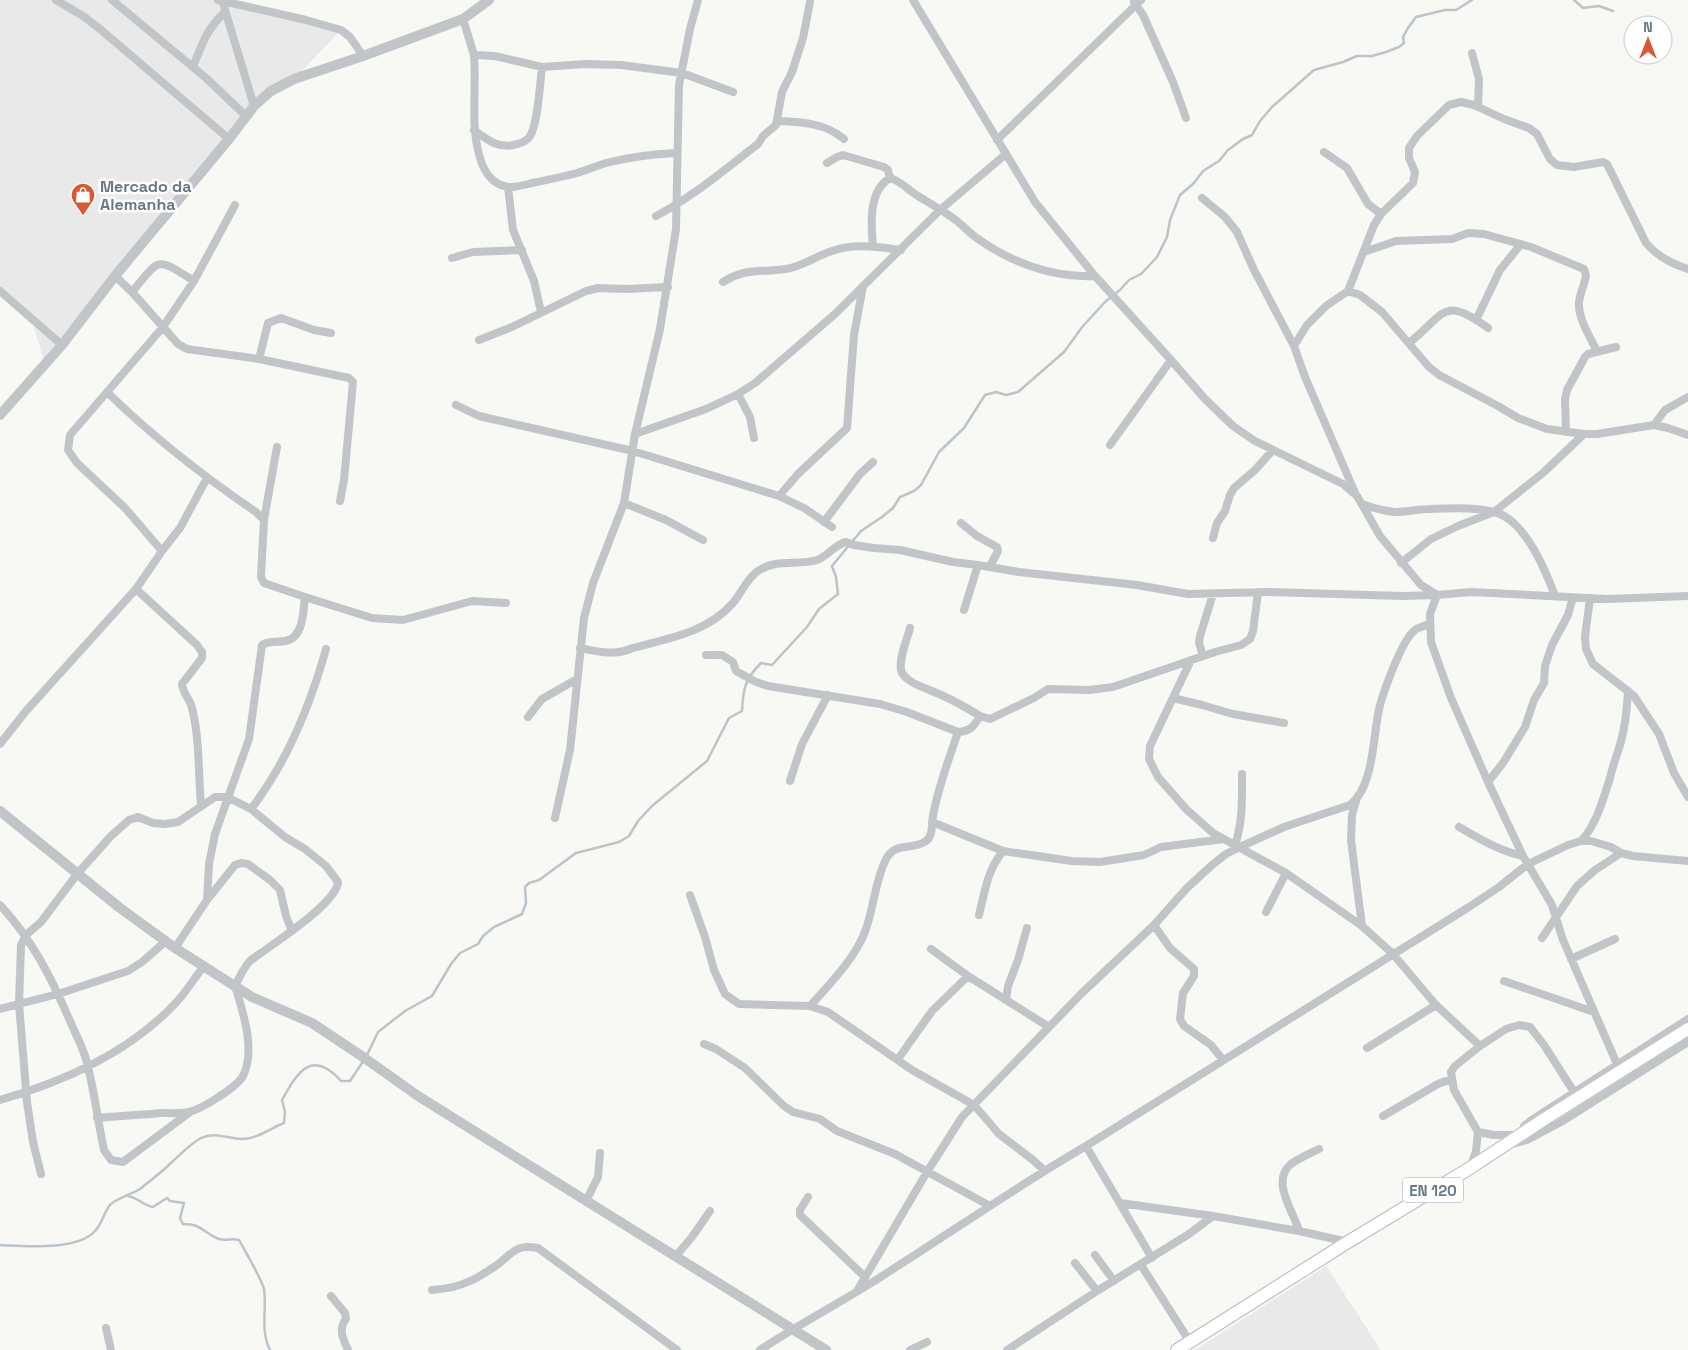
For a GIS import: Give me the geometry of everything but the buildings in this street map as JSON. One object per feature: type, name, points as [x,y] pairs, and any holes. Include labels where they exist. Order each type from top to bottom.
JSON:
[{"type":"main road","name":"EN 120","points":[[1177,1350],[1348,1242],[1470,1168],[1688,1029]]},
{"type":"street","points":[[56,0],[100,29],[229,139]]},
{"type":"street","points":[[112,0],[193,67],[246,116]]},
{"type":"street","points":[[0,415],[62,345],[115,276],[229,139],[254,106],[271,91],[294,79],[464,19],[490,0]]},
{"type":"street","points":[[555,818],[570,750],[584,618],[593,584],[624,502],[635,434],[668,287],[676,229],[679,85],[698,0]]},
{"type":"street","points":[[913,0],[1035,202],[1095,276],[1205,399],[1233,426],[1254,441],[1343,484],[1357,496]]},
{"type":"street","points":[[220,1],[341,30],[350,37],[363,56]]},
{"type":"street","points":[[220,1],[254,106]]},
{"type":"street","points":[[656,216],[677,205],[758,144],[762,136],[776,125],[782,92],[792,72],[803,38],[810,2]]},
{"type":"street","points":[[997,140],[1137,2],[1186,118]]},
{"type":"street","points":[[193,67],[205,36],[213,23],[225,12]]},
{"type":"street","points":[[464,19],[474,55],[474,130],[481,162],[491,180],[508,187],[545,181],[634,157],[677,153]]},
{"type":"street","points":[[1472,53],[1479,79],[1478,107]]},
{"type":"street","points":[[474,55],[495,56],[542,67],[586,64],[621,65],[682,72],[733,92]]},
{"type":"street","points":[[474,130],[489,141],[503,146],[513,146],[524,142],[530,136],[534,124],[542,67]]},
{"type":"street","points":[[1294,346],[1307,326],[1326,306],[1348,291],[1374,225],[1381,214],[1413,183],[1415,172],[1409,158],[1409,148],[1417,136],[1449,105],[1461,102],[1529,128],[1536,134],[1550,159],[1557,165],[1574,167],[1603,162],[1607,164],[1646,243],[1653,252],[1688,269]]},
{"type":"street","points":[[778,121],[802,122],[824,127],[838,133],[844,139]]},
{"type":"street","points":[[1324,152],[1346,168],[1368,204],[1381,214]]},
{"type":"street","points":[[635,434],[706,409],[738,394],[754,383],[828,320],[940,210],[1006,154]]},
{"type":"street","points":[[827,163],[843,156],[884,167],[888,170],[890,178]]},
{"type":"street","points":[[873,246],[872,210],[882,182],[890,178],[898,180],[909,191],[956,220],[974,236],[1030,267],[1053,274],[1081,277],[1095,276]]},
{"type":"street","points":[[508,187],[513,230],[534,281],[541,312]]},
{"type":"street","points":[[1202,198],[1225,217],[1237,232],[1254,270],[1294,346],[1305,377],[1357,496],[1380,536],[1421,585],[1437,595]]},
{"type":"street","points":[[162,551],[125,508],[77,463],[68,450],[70,435],[163,327],[194,281],[235,205]]},
{"type":"street","points":[[1364,252],[1396,241],[1452,239],[1468,233],[1488,234],[1531,247],[1586,271],[1586,281],[1579,303],[1580,313],[1597,351]]},
{"type":"street","points":[[1476,320],[1497,276],[1521,244]]},
{"type":"street","points":[[723,282],[735,274],[746,271],[786,269],[804,264],[845,247],[873,246],[901,250]]},
{"type":"street","points":[[452,258],[473,252],[522,250]]},
{"type":"street","points":[[132,292],[153,267],[160,263],[167,264],[194,281]]},
{"type":"street","points":[[115,276],[132,292],[178,344],[187,349],[259,359],[349,378],[353,382],[344,480],[340,501]]},
{"type":"street","points":[[779,496],[798,474],[847,428],[854,335],[863,286]]},
{"type":"street","points":[[479,340],[512,327],[586,291],[598,288],[668,287]]},
{"type":"street","points":[[0,291],[62,345]]},
{"type":"street","points":[[1348,291],[1360,295],[1382,312],[1429,367],[1439,375],[1518,418],[1547,428],[1584,434],[1620,431],[1654,425],[1688,436]]},
{"type":"street","points":[[1408,343],[1442,312],[1451,310],[1461,312],[1488,328]]},
{"type":"street","points":[[259,359],[268,323],[280,318],[314,330],[331,333]]},
{"type":"street","points":[[1566,432],[1565,399],[1567,390],[1585,357],[1597,351],[1616,347]]},
{"type":"street","points":[[1110,445],[1171,360]]},
{"type":"street","points":[[107,392],[138,422],[207,478],[256,512],[264,520]]},
{"type":"street","points":[[738,394],[750,417],[754,438]]},
{"type":"street","points":[[1654,425],[1665,410],[1688,397]]},
{"type":"street","points":[[456,405],[479,416],[633,451],[779,496],[804,508],[832,527]]},
{"type":"street","points":[[1401,563],[1431,539],[1494,512],[1544,472],[1584,434]]},
{"type":"street","points":[[277,447],[264,520],[261,577],[264,583],[372,618],[403,620],[472,601],[506,603]]},
{"type":"street","points":[[1213,538],[1217,523],[1225,511],[1234,488],[1255,470],[1273,450]]},
{"type":"street","points":[[824,522],[860,474],[873,462]]},
{"type":"street","points":[[0,744],[26,711],[136,589],[180,528],[207,478]]},
{"type":"street","points":[[624,502],[666,520],[704,540]]},
{"type":"street","points":[[1362,504],[1375,509],[1396,512],[1448,508],[1494,512],[1509,518],[1525,537],[1540,562],[1554,596]]},
{"type":"street","points":[[961,523],[978,536],[998,547],[990,566]]},
{"type":"street","points":[[580,648],[607,653],[624,652],[697,630],[712,622],[732,604],[750,578],[757,572],[775,563],[810,562],[820,559],[835,547],[850,543],[900,550],[953,562],[990,566],[1020,572],[1137,585],[1188,594],[1258,592],[1402,596],[1471,592],[1590,598],[1688,596]]},
{"type":"street","points":[[964,610],[978,565]]},
{"type":"street","points":[[136,589],[197,645],[202,652],[202,658],[182,684],[183,692],[192,708],[196,734],[201,805]]},
{"type":"street","points":[[910,628],[902,659],[901,670],[905,677],[926,690],[937,692],[980,716],[990,719],[1034,698],[1048,689],[1089,690],[1114,686],[1202,656],[1241,645],[1250,639],[1253,630],[1258,592]]},
{"type":"street","points":[[1202,656],[1199,643],[1200,636],[1213,594]]},
{"type":"street","points":[[1437,595],[1430,614],[1431,642],[1451,698],[1523,856],[1552,905],[1571,959],[1617,1064]]},
{"type":"street","points":[[207,900],[209,864],[215,834],[249,739],[262,644],[269,641],[286,641],[295,636],[302,624],[305,597]]},
{"type":"street","points":[[1488,782],[1503,763],[1525,727],[1534,700],[1544,683],[1545,666],[1552,645],[1568,615],[1573,597]]},
{"type":"street","points":[[1590,598],[1585,637],[1586,649],[1593,664],[1634,696],[1659,734],[1674,773],[1688,797]]},
{"type":"street","points":[[1362,926],[1351,840],[1352,815],[1356,800],[1364,787],[1369,769],[1378,711],[1390,677],[1405,643],[1414,630],[1429,624]]},
{"type":"street","points":[[251,809],[266,790],[286,756],[313,694],[326,648]]},
{"type":"street","points":[[706,655],[722,655],[733,662],[736,671],[740,674],[768,686],[880,704],[958,732],[967,731],[980,716]]},
{"type":"street","points":[[1191,660],[1150,746],[1149,759],[1158,777],[1186,809],[1213,833],[1286,873],[1362,926],[1393,954],[1436,1005],[1480,1046]]},
{"type":"street","points":[[528,717],[542,699],[577,679]]},
{"type":"street","points":[[1581,841],[1593,824],[1604,798],[1620,747],[1628,691]]},
{"type":"street","points":[[790,781],[802,744],[828,695]]},
{"type":"street","points":[[1173,698],[1202,704],[1233,714],[1284,723]]},
{"type":"street","points":[[810,1006],[860,945],[880,874],[887,858],[895,848],[926,841],[931,834],[932,822],[958,732]]},
{"type":"street","points":[[1237,846],[1241,819],[1242,774]]},
{"type":"street","points":[[0,905],[26,935],[58,994],[84,1052],[104,1150],[111,1160],[123,1162],[190,1112],[236,1086],[243,1077],[248,1047],[243,1013],[235,986],[241,973],[249,961],[321,908],[337,888],[338,882],[326,866],[305,849],[275,829],[251,809],[227,797],[215,797],[178,822],[153,824],[138,817],[129,820],[111,836],[78,873],[41,922],[26,935],[21,945],[19,1004],[30,1126],[41,1174]]},
{"type":"street","points":[[856,1292],[962,1117],[1049,1027],[1154,925],[1188,888],[1212,865],[1237,846],[1284,827],[1350,805],[1356,800]]},
{"type":"street","points":[[0,811],[120,908],[166,942],[252,997],[312,1023],[418,1096],[826,1350]]},
{"type":"street","points":[[932,822],[1003,851],[1072,861],[1100,862],[1144,855],[1161,847],[1224,839]]},
{"type":"street","points":[[1459,827],[1488,844],[1511,854],[1523,856]]},
{"type":"street","points":[[760,1350],[856,1292],[1044,1170],[1086,1146],[1499,887],[1528,864],[1568,845],[1581,841],[1610,847],[1621,853],[1633,856],[1688,862]]},
{"type":"street","points":[[980,915],[989,872],[1003,851]]},
{"type":"street","points":[[1542,938],[1577,886],[1595,870],[1621,853]]},
{"type":"street","points":[[176,948],[207,900],[236,866],[241,863],[248,864],[280,890],[286,916],[292,931]]},
{"type":"street","points":[[1266,912],[1286,873]]},
{"type":"street","points":[[690,895],[714,970],[725,994],[739,1004],[810,1006],[828,1012],[912,1070],[974,1105],[999,1134],[1044,1170]]},
{"type":"street","points":[[1154,925],[1170,948],[1194,969],[1194,976],[1183,993],[1180,1019],[1184,1026],[1211,1045],[1223,1060]]},
{"type":"street","points":[[1006,1000],[1008,986],[1018,960],[1026,928]]},
{"type":"street","points":[[1571,959],[1615,939]]},
{"type":"street","points":[[0,1009],[58,994],[128,971],[166,942]]},
{"type":"street","points":[[931,949],[968,976],[1049,1027]]},
{"type":"street","points":[[0,1100],[27,1092],[88,1067],[142,1032],[163,1015],[180,997],[204,966]]},
{"type":"street","points":[[898,1059],[932,1011],[968,976]]},
{"type":"street","points":[[1504,981],[1594,1012]]},
{"type":"street","points":[[1366,1048],[1436,1005]]},
{"type":"street","points":[[1505,1146],[1514,1135],[1533,1119],[1688,1019]]},
{"type":"street","points":[[1470,1168],[1476,1151],[1478,1132],[1454,1090],[1451,1072],[1455,1066],[1480,1046],[1506,1029],[1519,1025],[1530,1027],[1544,1045],[1574,1092]]},
{"type":"street","points":[[1505,1146],[1526,1140],[1561,1122],[1688,1042]]},
{"type":"street","points":[[704,1044],[716,1049],[745,1068],[784,1106],[793,1112],[807,1114],[820,1119],[837,1131],[895,1154],[990,1206]]},
{"type":"street","points":[[1383,1116],[1451,1078]]},
{"type":"street","points":[[97,1118],[190,1112]]},
{"type":"street","points":[[1478,1132],[1494,1135],[1514,1135]]},
{"type":"street","points":[[1086,1146],[1152,1258]]},
{"type":"street","points":[[1299,1231],[1283,1189],[1282,1180],[1285,1171],[1290,1165],[1319,1149]]},
{"type":"street","points":[[586,1201],[598,1177],[600,1153]]},
{"type":"street","points":[[808,1198],[800,1210],[800,1215],[865,1277]]},
{"type":"street","points":[[1120,1203],[1213,1216],[1299,1231],[1348,1242]]},
{"type":"street","points":[[676,1257],[692,1238],[710,1211]]},
{"type":"street","points":[[1007,1350],[1114,1280],[1189,1234],[1213,1216]]},
{"type":"street","points":[[432,1290],[449,1289],[469,1282],[495,1267],[513,1250],[527,1246],[538,1248],[677,1350]]},
{"type":"street","points":[[1095,1255],[1114,1280]]},
{"type":"street","points":[[1075,1263],[1097,1291]]},
{"type":"street","points":[[1141,1264],[1190,1342]]},
{"type":"street","points":[[331,1296],[345,1313],[346,1319],[341,1329],[348,1350]]},
{"type":"street","points":[[106,1328],[111,1350]]},
{"type":"street","points":[[910,1350],[927,1342]]},
{"type":"shaded area","name":"Mercado da Alemanha","points":[[0,0],[222,0],[341,30],[294,79],[271,91],[44,361],[31,316],[0,293]]},
{"type":"shaded area","points":[[1326,1266],[1381,1350],[1195,1350]]},
{"type":"waterway","points":[[367,1055],[378,1032],[405,1011],[432,996],[451,964],[460,953],[478,944],[483,936],[494,927],[522,914],[526,903],[525,887],[529,883],[539,880],[576,853],[619,842],[629,836],[638,821],[652,806],[707,761],[729,718],[742,711],[743,696],[751,674],[761,663],[772,665],[807,627],[819,609],[838,594],[836,577],[832,566],[861,531],[893,508],[900,497],[914,491],[921,485],[939,452],[964,428],[985,395],[996,392],[1006,395],[1018,392],[1064,352],[1083,326],[1105,302],[1129,280],[1141,274],[1157,257],[1167,237],[1170,220],[1180,195],[1194,183],[1203,171],[1219,161],[1228,150],[1252,135],[1260,121],[1272,107],[1314,70],[1357,56],[1372,56],[1399,47],[1404,43],[1403,37],[1416,17],[1445,10],[1456,10],[1472,0]]},
{"type":"waterway","points":[[1574,0],[1583,8],[1599,6],[1613,11]]},
{"type":"waterway","points":[[0,1245],[50,1246],[76,1242],[87,1237],[95,1231],[112,1203],[140,1189],[201,1138],[216,1135],[248,1139],[284,1123],[285,1112],[282,1100],[294,1080],[307,1068],[314,1065],[322,1066],[331,1071],[341,1081],[350,1081],[364,1060]]},
{"type":"waterway","points":[[128,1196],[153,1207],[167,1198],[170,1201],[184,1203],[180,1218],[183,1224],[199,1227],[219,1239],[239,1240],[263,1285],[265,1297],[264,1327],[270,1350]]},
{"type":"place","name":"Mercado da Alemanha","points":[[83,216]]}]
